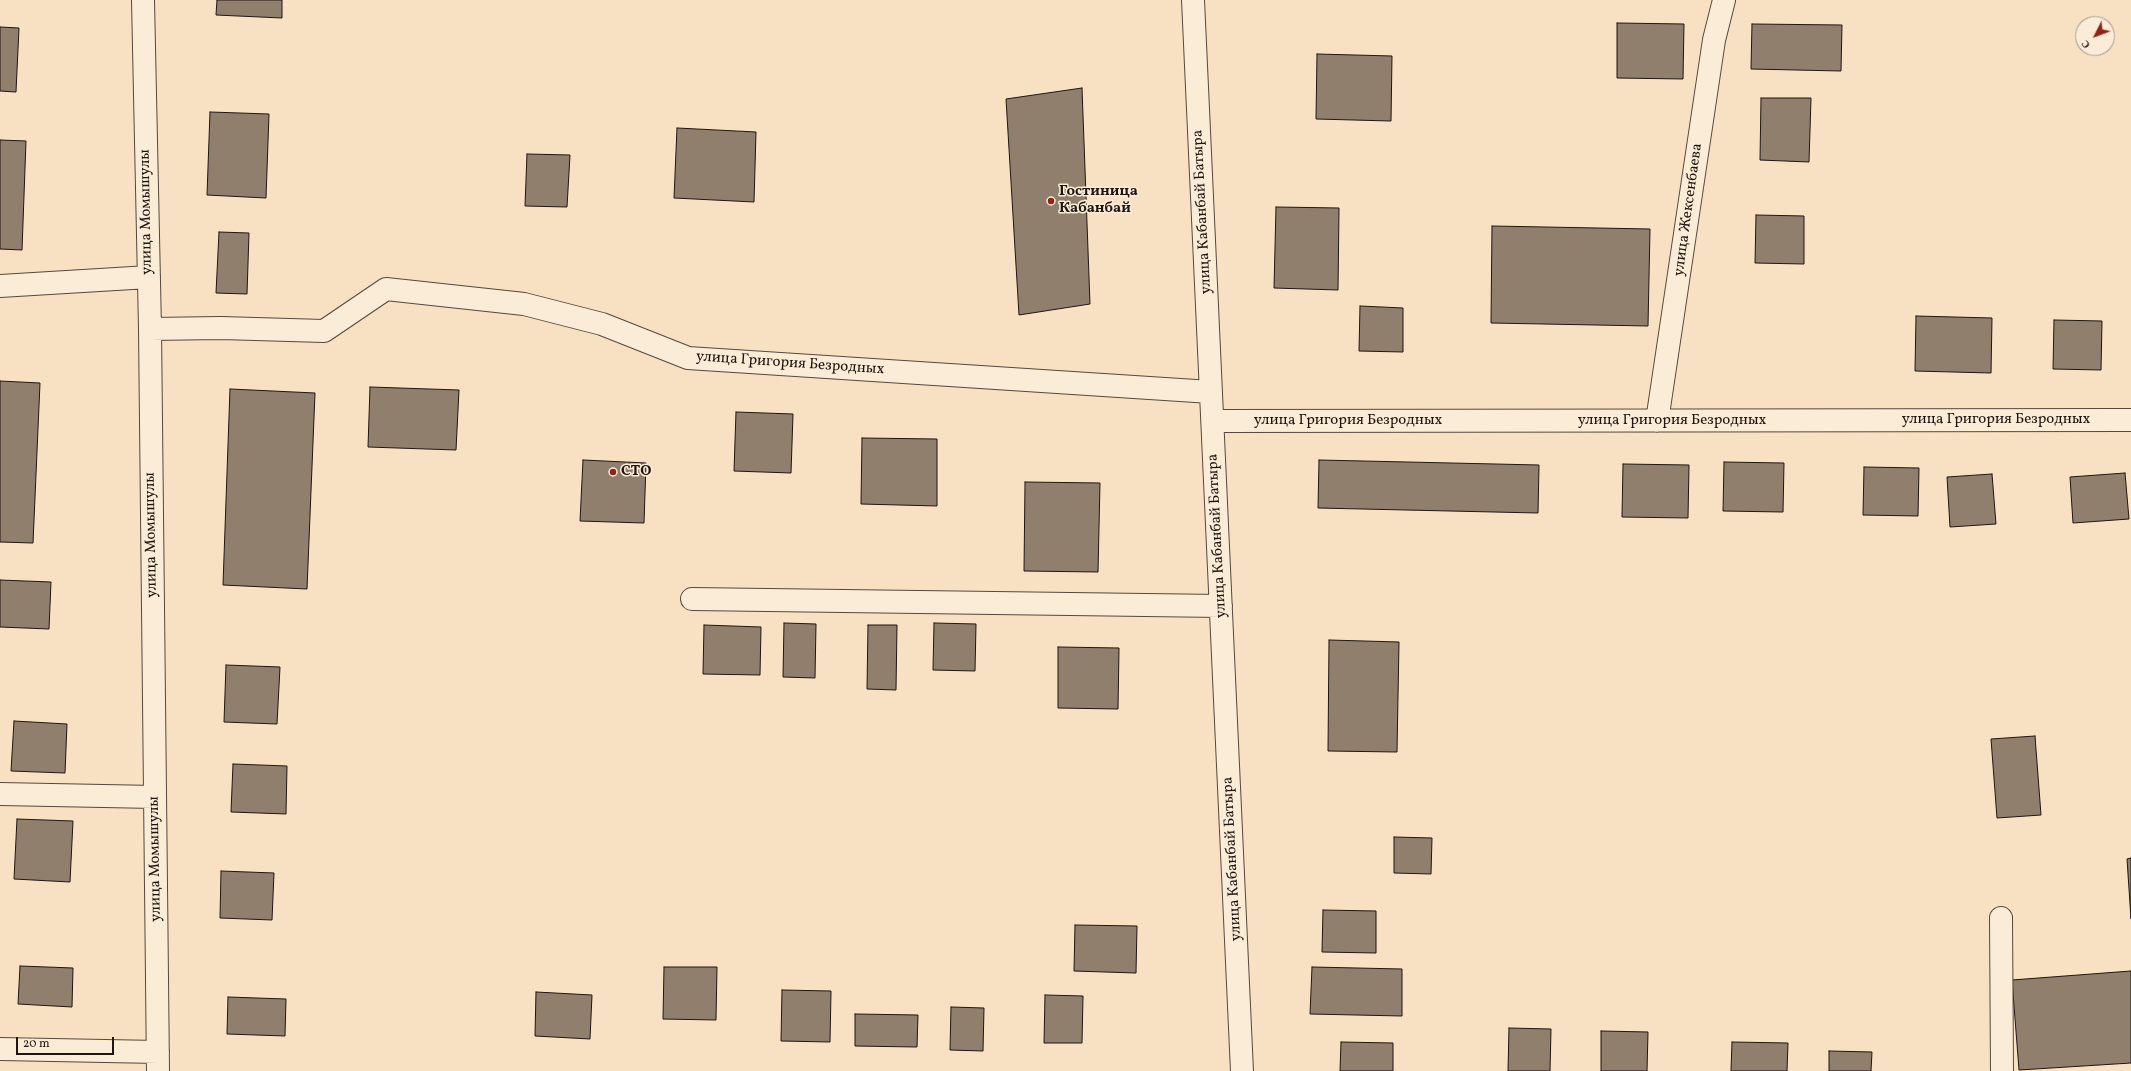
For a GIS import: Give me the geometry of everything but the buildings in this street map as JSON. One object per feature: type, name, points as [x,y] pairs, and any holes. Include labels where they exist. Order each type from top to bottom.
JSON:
[{"type":"street","name":"улица Момышулы","points":[[143,0],[150,329],[158,1061]]},
{"type":"street","name":"улица Кабанбай Батыра","points":[[1193,0],[1242,1071]]},
{"type":"street","name":"улица Жексенбаева","points":[[1657,421],[1714,40],[1724,0]]},
{"type":"street","points":[[0,286],[149,277]]},
{"type":"street","name":"улица Григория Безродных","points":[[150,329],[220,328],[324,331],[386,289],[524,304],[602,324],[688,358],[1211,392]]},
{"type":"street","name":"улица Григория Безродных","points":[[1212,421],[2131,420]]},
{"type":"street","points":[[692,599],[1221,606]]},
{"type":"street","points":[[0,794],[155,797]]},
{"type":"street","points":[[2001,918],[2002,1071]]},
{"type":"street","points":[[0,1049],[158,1061]]},
{"type":"place","name":"Гостиница Кабанбай","points":[[1051,201]]},
{"type":"place","name":"СТО","points":[[613,472]]}]
